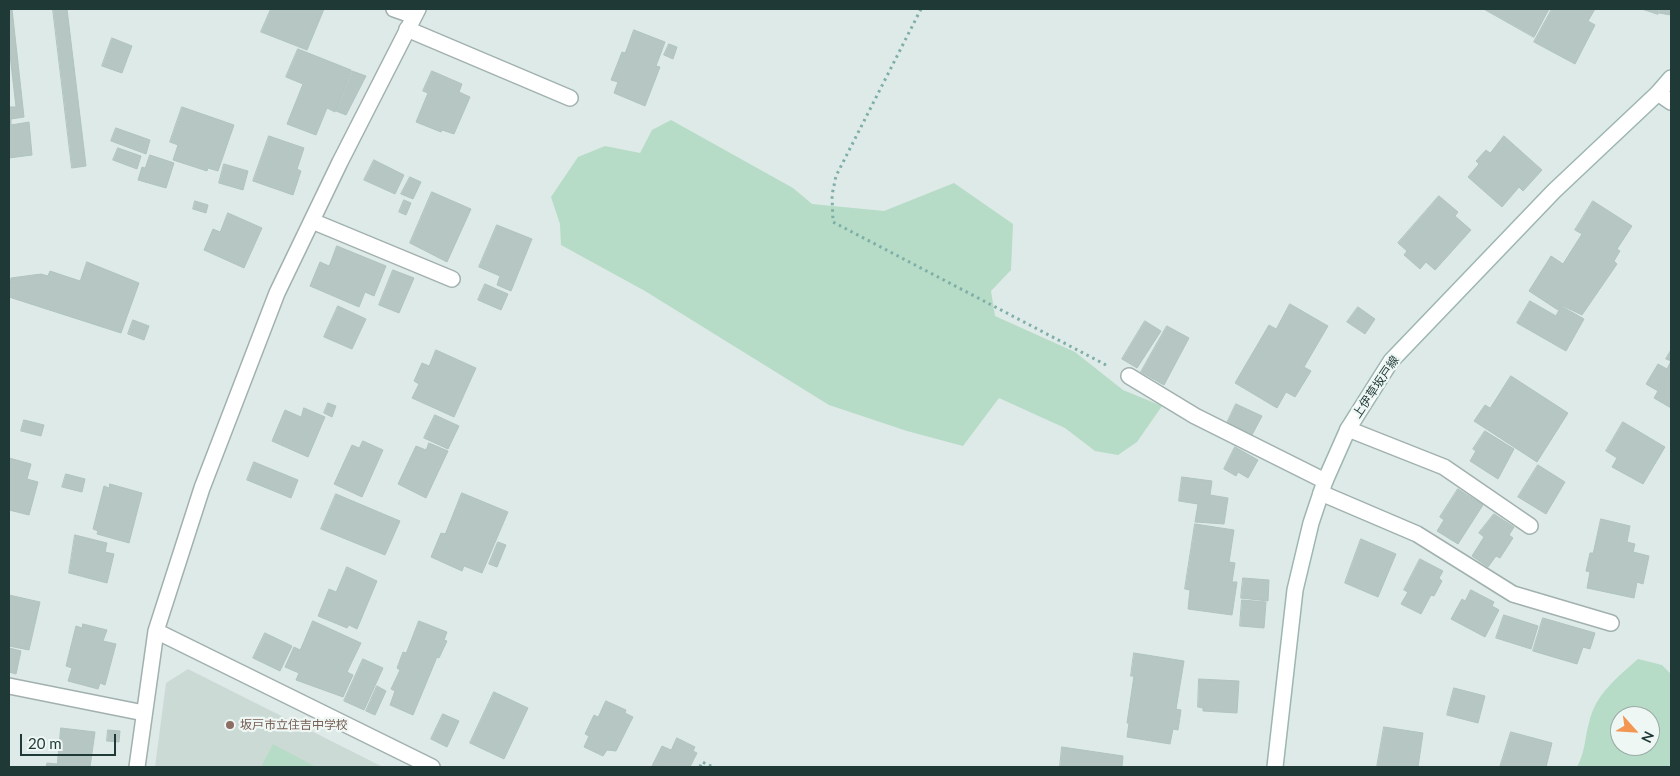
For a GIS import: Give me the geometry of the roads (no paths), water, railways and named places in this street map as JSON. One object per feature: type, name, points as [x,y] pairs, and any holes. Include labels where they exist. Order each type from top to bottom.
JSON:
[{"type":"street","points":[[394,9],[570,98]]},
{"type":"street","points":[[137,767],[156,631],[202,488],[277,293],[413,18]]},
{"type":"street","name":"上伊草坂戸線","points":[[1274,767],[1295,590],[1311,523],[1323,487],[1348,429],[1391,361],[1554,191],[1658,93],[1671,78]]},
{"type":"street","points":[[1658,93],[1671,102]]},
{"type":"street","points":[[312,221],[452,279]]},
{"type":"street","points":[[1129,376],[1195,416],[1323,487],[1418,534],[1513,594],[1611,623]]},
{"type":"street","points":[[1348,429],[1444,467],[1530,526]]},
{"type":"street","points":[[156,631],[432,767]]},
{"type":"street","points":[[9,686],[144,713]]},
{"type":"place","name":"坂戸市立住吉中学校","points":[[230,725]]}]
